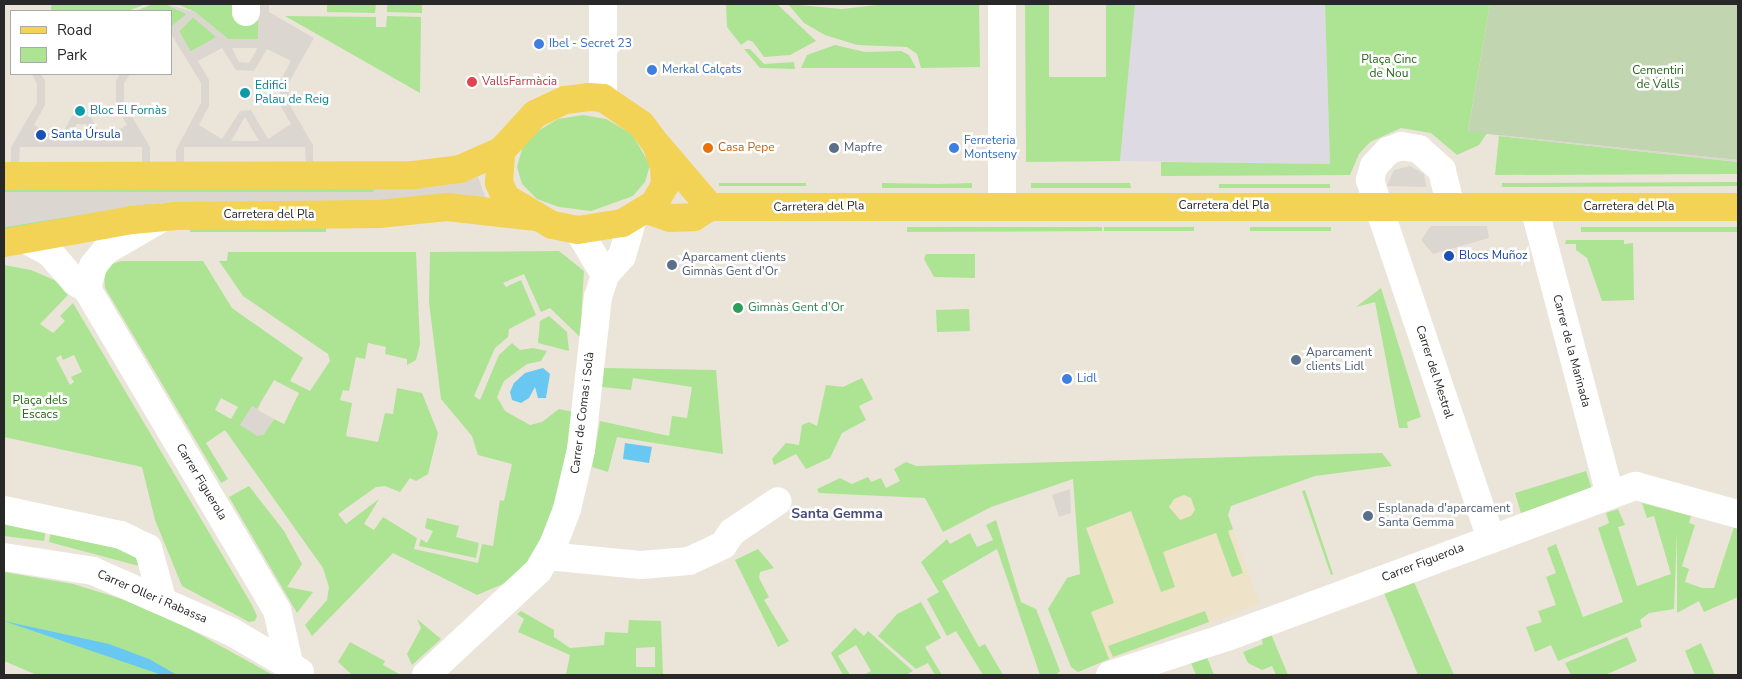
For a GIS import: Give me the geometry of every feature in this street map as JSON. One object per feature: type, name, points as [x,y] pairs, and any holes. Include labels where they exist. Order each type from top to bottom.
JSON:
[{"type":"main road","points":[[4,176],[414,175],[460,169],[501,151],[535,114],[565,100],[603,98],[624,110],[710,207],[694,217],[670,218],[640,214]]},
{"type":"main road","points":[[640,214],[665,184],[664,166],[656,144]]},
{"type":"main road","name":"Carretera del Pla","points":[[501,151],[499,182],[506,198],[552,226],[578,230],[606,228],[640,214]]},
{"type":"main road","name":"Carretera del Pla","points":[[710,207],[1378,205],[1451,207],[1738,207]]},
{"type":"main road","name":"Carretera del Pla","points":[[15,242],[164,217],[379,214],[447,207],[536,218]]},
{"type":"street","points":[[603,4],[603,98]]},
{"type":"street","points":[[1002,4],[1002,206]]},
{"type":"street","name":"Carrer del Mestral","points":[[1451,207],[1442,170],[1424,152],[1400,146],[1388,151],[1374,166],[1370,180],[1490,539]]},
{"type":"street","name":"Carrer de la Marinada","points":[[1534,207],[1610,494]]},
{"type":"street","name":"Carrer de Comas i Solà","points":[[426,675],[538,571],[547,556],[575,481],[592,334],[605,275],[622,256],[640,214]]},
{"type":"street","points":[[87,289],[97,258],[164,217]]},
{"type":"street","points":[[578,230],[605,275]]},
{"type":"street","name":"Carrer Figuerola","points":[[15,242],[56,258],[75,282],[87,289],[277,610],[297,671]]},
{"type":"street","name":"Carrer Figuerola","points":[[1110,675],[1227,637],[1610,494],[1636,486],[1738,514]]},
{"type":"street","points":[[547,556],[641,565],[689,561],[723,546],[732,532],[778,501]]},
{"type":"street","points":[[4,510],[121,535],[148,548],[162,599]]},
{"type":"street","name":"Carrer Oller i Rabassa","points":[[4,557],[94,571],[162,599],[297,671]]},
{"type":"shaded area","points":[[165,4],[195,12],[228,39],[258,39],[258,19],[231,4],[269,4],[269,12],[314,38],[288,84],[289,104],[313,145],[313,164],[306,164],[305,147],[184,147],[184,165],[176,165],[176,150],[201,103],[201,83],[172,36],[172,26],[187,14]],"holes":[[[193,17],[216,37],[191,52],[179,31]],[[222,48],[236,70],[254,71],[267,49],[291,61],[280,81],[280,105],[291,124],[268,139],[251,110],[240,111],[222,139],[199,125],[209,106],[209,80],[198,61]],[[232,48],[257,48],[257,49],[249,63],[239,62]],[[245,117],[259,141],[231,141]]]},
{"type":"shaded area","points":[[1135,4],[1325,4],[1330,164],[1120,161]]},
{"type":"shaded area","points":[[32,75],[42,75],[45,81],[45,105],[34,125],[59,139],[72,116],[90,116],[103,139],[127,125],[116,105],[116,81],[119,75],[129,75],[124,83],[124,103],[150,147],[150,164],[142,163],[142,147],[20,147],[19,165],[11,165],[11,147],[37,103],[37,84]],"holes":[[[77,124],[86,124],[94,140],[67,140]]]},
{"type":"shaded area","points":[[1499,136],[1738,160],[1738,162]]},
{"type":"shaded area","points":[[1410,166],[1424,174],[1426,187],[1387,186],[1394,170]]},
{"type":"shaded area","points":[[478,177],[486,199],[156,203],[4,227],[4,192],[373,192],[374,188],[449,185]]},
{"type":"shaded area","points":[[1431,226],[1487,226],[1489,238],[1433,254],[1421,240]]},
{"type":"shaded area","points":[[265,393],[258,410],[274,419],[263,435],[257,436],[240,425],[252,406],[257,409]]},
{"type":"shaded area","points":[[1214,478],[1260,604],[1087,667],[1074,485]]},
{"type":"shaded area","points":[[1070,489],[1071,513],[1059,517],[1052,495]]},
{"type":"green space","points":[[51,4],[146,4],[131,10],[51,10]]},
{"type":"green space","points":[[153,4],[165,4],[187,14],[172,26],[172,10],[138,10]]},
{"type":"green space","points":[[177,4],[231,4],[258,19],[258,39],[228,39],[195,12]]},
{"type":"green space","points":[[327,4],[376,4],[375,13],[327,12]]},
{"type":"green space","points":[[387,4],[422,4],[422,13],[387,12]]},
{"type":"green space","points":[[726,4],[777,4],[816,41],[790,55],[764,57],[753,42],[748,40],[741,45],[727,27]]},
{"type":"green space","points":[[788,4],[842,9],[886,4],[979,4],[980,67],[921,68],[917,54],[907,47],[857,45],[825,35],[804,23]]},
{"type":"green space","points":[[1025,4],[1049,4],[1049,77],[1106,77],[1106,4],[1135,4],[1120,161],[1026,162]]},
{"type":"green space","name":"Plaça Cinc de Nou","points":[[1325,4],[1490,4],[1468,131],[1487,133],[1479,145],[1457,155],[1431,133],[1401,128],[1370,142],[1359,154],[1350,175],[1161,176],[1161,162],[1330,164]]},
{"type":"green space","name":"Cementiri de Valls","points":[[1490,4],[1738,4],[1738,160],[1468,132]]},
{"type":"green space","points":[[285,16],[376,17],[376,27],[386,27],[387,16],[421,17],[420,93]]},
{"type":"green space","points":[[193,17],[217,37],[190,52],[179,31]]},
{"type":"green space","points":[[835,45],[865,52],[901,51],[909,55],[916,68],[801,68],[807,55]]},
{"type":"green space","points":[[744,49],[750,49],[764,64],[794,62],[795,69],[760,68]]},
{"type":"green space","points":[[583,115],[606,119],[632,134],[650,165],[645,182],[633,196],[591,211],[559,207],[537,199],[522,184],[517,167],[523,146],[538,131],[558,119]]},
{"type":"green space","points":[[1499,136],[1738,162],[1738,174],[1495,175]]},
{"type":"green space","points":[[1738,182],[1738,186],[1502,187],[1502,183]]},
{"type":"green space","points":[[719,183],[806,183],[806,186],[719,186]]},
{"type":"green space","points":[[882,183],[972,183],[972,188],[882,188]]},
{"type":"green space","points":[[1031,183],[1130,183],[1131,188],[1031,188]]},
{"type":"green space","points":[[1219,184],[1330,184],[1330,188],[1219,188]]},
{"type":"green space","points":[[4,187],[374,188],[374,192],[4,192]]},
{"type":"green space","points":[[374,199],[374,203],[4,231],[4,227],[141,204]]},
{"type":"green space","points":[[907,227],[1102,227],[1102,231],[907,232]]},
{"type":"green space","points":[[1104,227],[1194,227],[1194,231],[1104,231]]},
{"type":"green space","points":[[1250,227],[1331,227],[1331,231],[1250,231]]},
{"type":"green space","points":[[1581,227],[1738,227],[1738,232],[1581,232]]},
{"type":"green space","points":[[190,228],[326,228],[326,232],[190,232]]},
{"type":"green space","points":[[1566,240],[1624,240],[1624,244],[1633,243],[1634,300],[1602,301],[1587,258],[1576,250],[1576,244],[1565,244]]},
{"type":"green space","points":[[559,251],[584,271],[580,337],[550,308],[541,312],[524,274],[503,283],[506,287],[521,280],[536,315],[509,329],[508,337],[495,348],[474,396],[480,400],[499,355],[512,343],[520,350],[533,348],[547,351],[541,361],[527,364],[504,381],[497,397],[505,411],[530,425],[542,422],[559,409],[574,412],[558,496],[533,558],[515,579],[477,595],[393,553],[312,636],[305,625],[327,600],[329,587],[323,568],[225,430],[206,443],[228,479],[221,483],[105,288],[104,274],[112,264],[121,261],[203,261],[232,308],[303,358],[290,381],[310,391],[330,361],[328,354],[243,296],[219,261],[227,261],[228,252],[416,252],[420,344],[416,360],[407,365],[407,359],[385,354],[386,347],[368,343],[365,359],[356,357],[349,391],[343,390],[340,400],[352,403],[346,436],[378,442],[385,413],[393,414],[397,388],[422,393],[438,433],[428,474],[416,481],[410,478],[400,492],[385,486],[376,487],[338,514],[346,524],[379,499],[364,524],[374,530],[383,517],[417,538],[414,549],[478,563],[482,544],[493,546],[500,500],[504,501],[512,464],[478,455],[472,436],[441,399],[429,302],[430,252]],"holes":[[[274,380],[299,393],[284,424],[274,419],[263,435],[252,406],[257,409]],[[221,398],[238,407],[231,419],[215,410]]]},
{"type":"green space","points":[[926,254],[975,254],[975,278],[934,277],[924,259]]},
{"type":"green space","name":"Plaça dels Escacs","points":[[4,265],[31,270],[61,283],[68,295],[40,324],[53,333],[65,321],[60,316],[73,303],[252,605],[257,616],[255,621],[249,622],[182,586],[155,520],[142,467],[4,437]],"holes":[[[61,355],[63,360],[74,355],[82,372],[71,377],[74,382],[70,385],[56,358]]]},
{"type":"green space","points":[[1381,288],[1421,417],[1407,422],[1408,428],[1399,428],[1375,302],[1356,307]]},
{"type":"green space","points":[[969,309],[970,331],[937,332],[936,310]]},
{"type":"green space","points":[[549,316],[567,332],[569,351],[538,343],[540,321]]},
{"type":"green space","points":[[603,368],[716,370],[723,454],[617,437],[608,472],[592,467],[600,421],[669,436],[672,416],[687,418],[692,387],[633,378],[631,390],[602,387]]},
{"type":"green space","points":[[862,378],[873,399],[859,406],[866,420],[842,433],[830,458],[806,469],[796,454],[774,465],[772,459],[786,443],[799,445],[802,425],[809,422],[817,426],[826,385],[843,387]]},
{"type":"green space","points":[[1382,453],[1392,466],[1315,476],[1231,506],[1228,515],[1233,529],[1228,531],[1243,573],[1232,577],[1216,533],[1163,552],[1175,587],[1161,592],[1131,511],[1086,528],[1114,603],[1091,612],[1109,659],[1078,672],[1071,667],[1048,609],[1067,578],[1080,574],[1073,479],[991,507],[943,532],[925,498],[819,493],[817,489],[840,478],[852,484],[868,477],[871,482],[881,478],[886,488],[900,481],[894,469],[906,462],[916,466]],"holes":[[[1184,495],[1191,498],[1195,510],[1191,516],[1180,520],[1169,507],[1174,499]]]},
{"type":"green space","points":[[1586,471],[1592,489],[1521,513],[1515,493]]},
{"type":"green space","points":[[249,486],[284,531],[302,564],[287,587],[313,592],[297,613],[229,497]]},
{"type":"green space","points":[[1305,490],[1333,574],[1331,575],[1302,491]]},
{"type":"green space","points":[[1642,503],[1691,516],[1689,523],[1695,525],[1682,566],[1689,569],[1685,582],[1702,588],[1714,588],[1734,527],[1738,529],[1738,597],[1704,612],[1699,601],[1677,613],[1677,532],[1674,609],[1649,613],[1640,620],[1642,627],[1558,661],[1551,645],[1535,652],[1526,627],[1542,622],[1538,611],[1556,605],[1546,577],[1556,573],[1547,548],[1556,544],[1583,617],[1623,602],[1598,528],[1609,523],[1606,513],[1618,509],[1625,525],[1618,527],[1637,586],[1671,574],[1654,516],[1647,518]]},
{"type":"green space","points":[[427,518],[459,526],[456,537],[479,543],[476,558],[419,546],[421,539],[427,543],[433,531],[425,528]]},
{"type":"green space","points":[[4,520],[46,529],[44,541],[4,536]]},
{"type":"green space","points":[[996,520],[1021,602],[1036,609],[1060,671],[1056,675],[1040,675],[997,549],[942,581],[979,647],[985,644],[1003,675],[983,675],[956,631],[947,636],[927,599],[939,592],[921,562],[947,539],[950,544],[970,533],[977,547],[993,540],[986,525]]},
{"type":"green space","points":[[51,530],[121,545],[135,555],[139,566],[49,542]]},
{"type":"green space","points":[[758,549],[774,568],[760,572],[759,578],[769,597],[764,600],[789,641],[778,647],[735,560]]},
{"type":"green space","points":[[4,572],[73,584],[132,602],[168,617],[273,675],[37,675],[4,661]]},
{"type":"green space","points":[[1414,582],[1454,675],[1418,675],[1384,593]]},
{"type":"green space","points":[[921,602],[941,638],[925,647],[942,675],[935,675],[928,663],[916,669],[878,636],[897,614]]},
{"type":"green space","points":[[521,611],[554,630],[554,637],[570,648],[604,645],[605,632],[628,633],[629,620],[661,621],[663,675],[566,674],[570,655],[518,632],[524,619],[517,614]],"holes":[[[655,647],[655,667],[636,667],[636,648]]]},
{"type":"green space","points":[[1205,611],[1209,622],[1113,657],[1108,646]]},
{"type":"green space","points":[[417,619],[441,639],[412,665],[407,654],[421,628]]},
{"type":"green space","points":[[855,628],[864,636],[868,631],[913,671],[906,675],[864,675],[871,671],[856,645],[838,656],[850,675],[843,675],[831,653]]},
{"type":"green space","points":[[1271,634],[1288,675],[1276,675],[1272,666],[1262,670],[1248,663],[1243,652],[1263,644],[1261,637]]},
{"type":"green space","points":[[1627,637],[1637,661],[1605,675],[1571,675],[1565,663]]},
{"type":"green space","points":[[350,642],[385,661],[383,665],[401,675],[352,675],[338,662]]},
{"type":"green space","points":[[1701,643],[1715,675],[1695,675],[1685,651]]},
{"type":"green space","points":[[1207,657],[1214,675],[1196,675],[1191,663]]},
{"type":"water","points":[[543,368],[550,374],[546,398],[538,398],[535,387],[529,398],[521,403],[512,400],[510,392],[514,383],[525,373]]},
{"type":"water","points":[[625,443],[652,447],[649,463],[623,459]]},
{"type":"water","points":[[4,621],[109,644],[149,659],[177,675],[162,675]]},
{"type":"place","name":"Ibel - Secret 23","points":[[539,44]]},
{"type":"place","name":"Merkal Calçats","points":[[652,70]]},
{"type":"place","name":"VallsFarmàcia","points":[[472,82]]},
{"type":"place","name":"Edifici Palau de Reig","points":[[245,93]]},
{"type":"place","name":"Bloc El Fornàs","points":[[80,111]]},
{"type":"place","name":"Santa Úrsula","points":[[41,135]]},
{"type":"place","name":"Casa Pepe","points":[[708,148]]},
{"type":"place","name":"Mapfre","points":[[834,148]]},
{"type":"place","name":"Ferreteria Montseny","points":[[954,148]]},
{"type":"place","name":"Blocs Muñoz","points":[[1449,256]]},
{"type":"place","name":"Aparcament clients Gimnàs Gent d'Or","points":[[672,265]]},
{"type":"place","name":"Gimnàs Gent d'Or","points":[[738,308]]},
{"type":"place","name":"Aparcament clients Lidl","points":[[1296,360]]},
{"type":"place","name":"Lidl","points":[[1067,379]]},
{"type":"place","name":"Esplanada d'aparcament Santa Gemma","points":[[1368,516]]},
{"type":"district","name":"Santa Gemma","points":[[837,514]]}]
